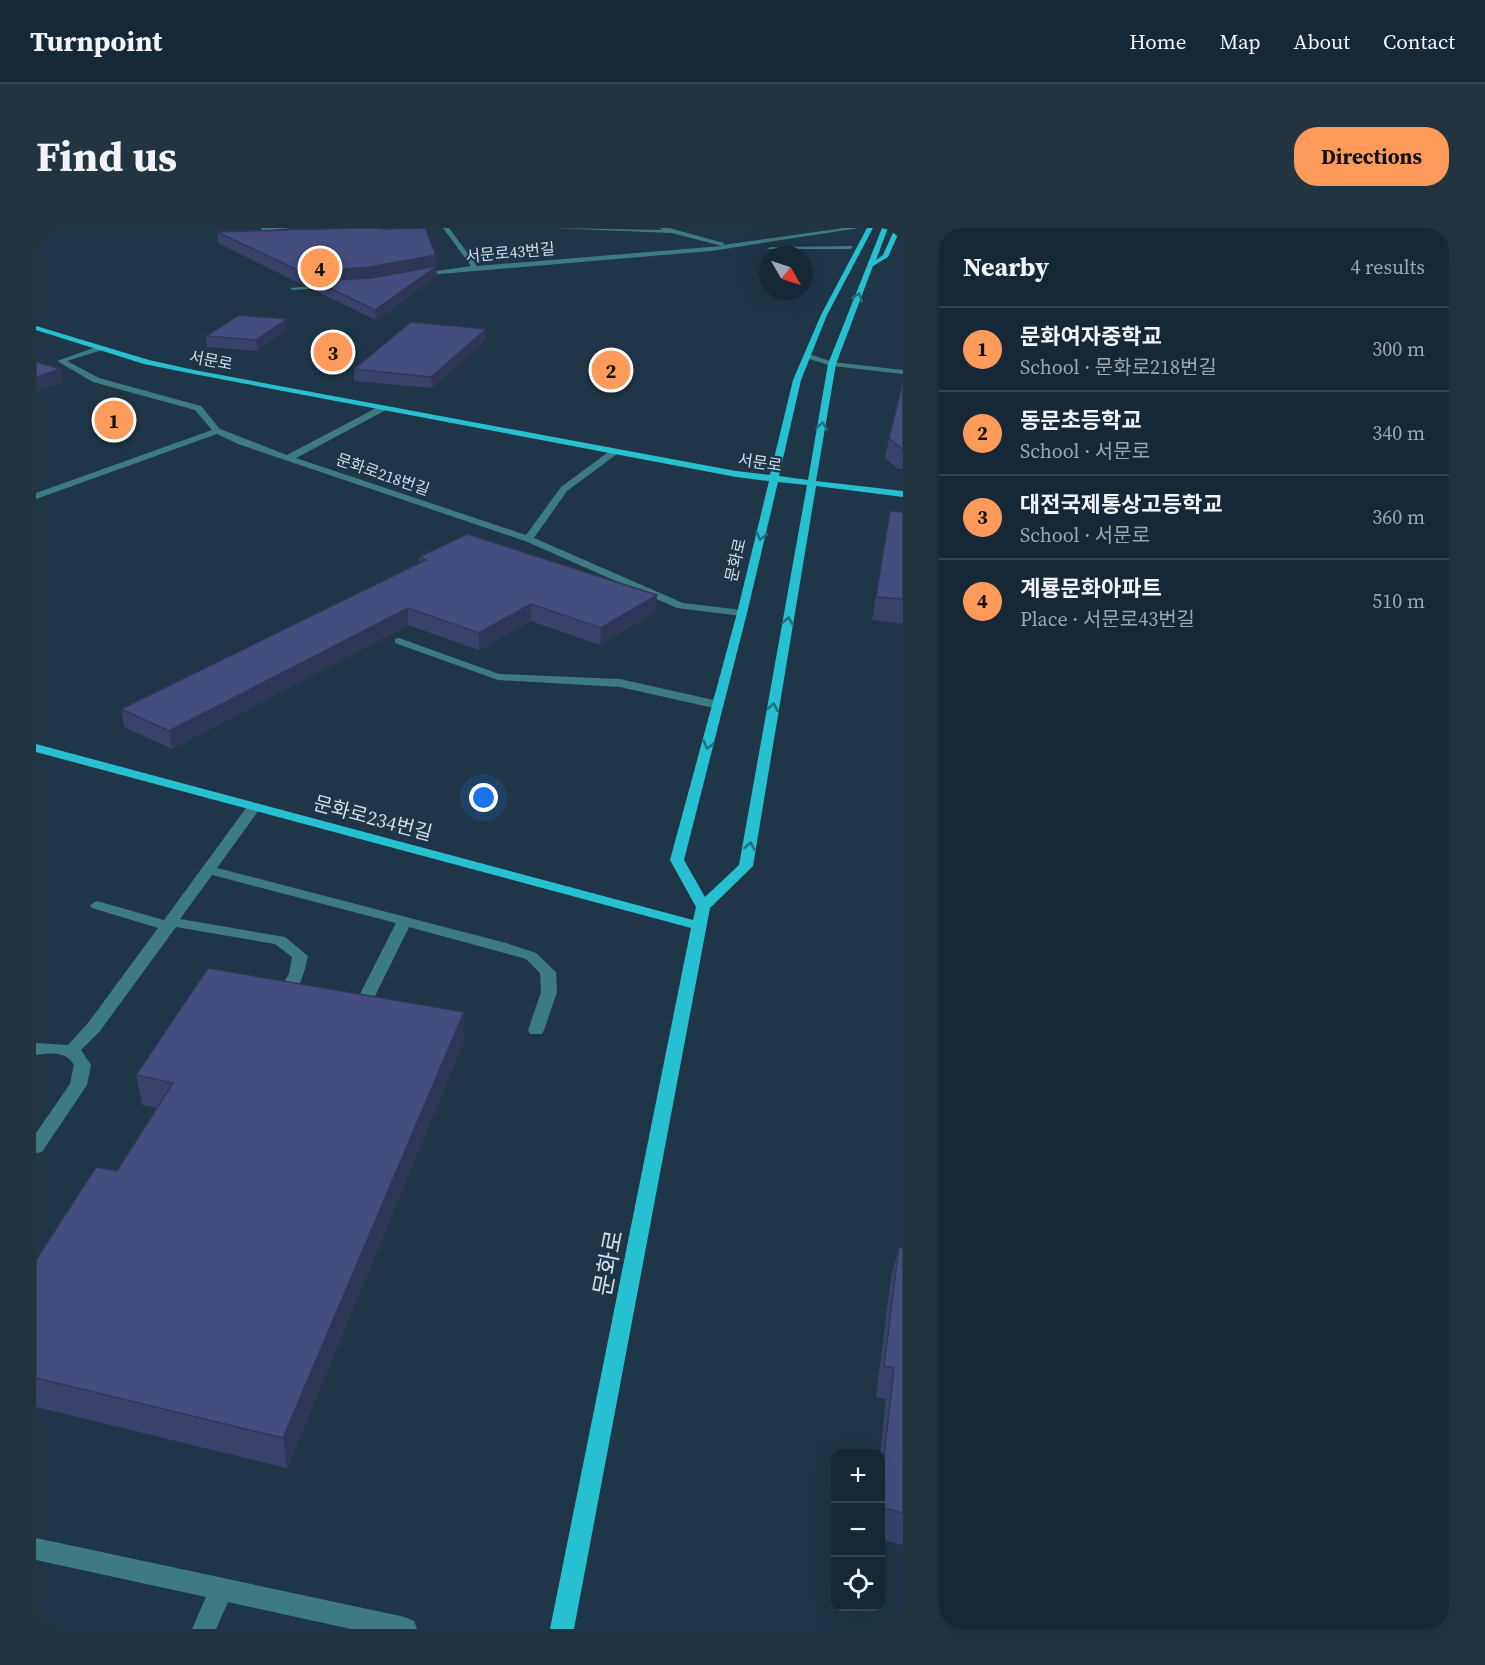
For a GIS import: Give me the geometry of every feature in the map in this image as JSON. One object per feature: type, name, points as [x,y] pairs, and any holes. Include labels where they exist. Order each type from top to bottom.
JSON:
[{"type":"main road","points":[[857,256],[849,251],[858,228]]},
{"type":"main road","name":"문화로","points":[[562,1629],[701,916],[677,860],[742,613],[797,380],[824,315],[870,228]]},
{"type":"main road","points":[[701,916],[746,866],[832,364],[885,228]]},
{"type":"main road","points":[[871,265],[886,256],[898,228]]},
{"type":"main road","name":"서문로","points":[[36,328],[99,348],[194,372],[614,452],[774,479],[903,494]]},
{"type":"main road","name":"문화로234번길","points":[[36,748],[254,807],[701,916]]},
{"type":"street","points":[[263,229],[288,228]]},
{"type":"street","points":[[446,228],[475,268]]},
{"type":"street","points":[[554,228],[676,232]]},
{"type":"street","points":[[662,228],[730,246]]},
{"type":"street","name":"서문로43번길","points":[[405,278],[438,271],[730,246],[858,228]]},
{"type":"street","name":"서문로43번길","points":[[730,246],[743,249],[851,247]]},
{"type":"street","points":[[293,288],[338,286]]},
{"type":"street","name":"문화로218번길","points":[[99,348],[61,361],[96,380],[198,408],[217,431],[241,442],[528,539],[681,606],[742,613]]},
{"type":"street","points":[[806,355],[832,364],[903,372]]},
{"type":"street","points":[[288,458],[383,408]]},
{"type":"street","points":[[36,496],[217,431]]},
{"type":"street","points":[[528,539],[564,489],[614,452]]},
{"type":"street","points":[[399,641],[498,677],[620,683],[718,705]]},
{"type":"street","points":[[71,1051],[94,1027],[254,807]]},
{"type":"street","points":[[209,870],[501,946],[531,957],[548,972],[549,992],[536,1030]]},
{"type":"street","points":[[98,905],[170,924],[280,940],[300,956],[297,974],[281,1000]]},
{"type":"street","points":[[366,998],[404,922]]},
{"type":"street","points":[[36,1049],[59,1048],[71,1051],[80,1057],[84,1066],[83,1075],[36,1148]]},
{"type":"street","points":[[36,1549],[405,1629]]},
{"type":"street","points":[[204,1629],[221,1589]]},
{"type":"building","points":[[425,228],[436,255],[370,267],[302,272],[217,232]]},
{"type":"building","points":[[437,266],[375,310],[315,281],[371,278]]},
{"type":"building","points":[[239,315],[287,319],[256,340],[206,336]]},
{"type":"building","points":[[411,322],[486,329],[431,377],[354,369]]},
{"type":"building","points":[[36,362],[61,369],[36,377]]},
{"type":"building","points":[[903,381],[903,449],[902,449],[889,438]]},
{"type":"building","points":[[890,511],[903,512],[903,599],[876,597]]},
{"type":"building","points":[[467,534],[657,595],[601,628],[531,604],[479,633],[408,608],[169,731],[121,709],[426,560],[419,557]]},
{"type":"building","points":[[208,968],[464,1012],[283,1438],[36,1378],[36,1260],[96,1167],[117,1171],[173,1083],[136,1075]]},
{"type":"building","points":[[899,1247],[903,1248],[903,1513],[885,1508],[885,1449],[894,1368],[884,1366]]},
{"type":"place","name":"계룡문화아파트","points":[[320,268]]},
{"type":"place","name":"대전국제통상고등학교","points":[[333,352]]},
{"type":"place","name":"동문초등학교","points":[[611,370]]},
{"type":"place","name":"문화여자중학교","points":[[114,420]]}]
